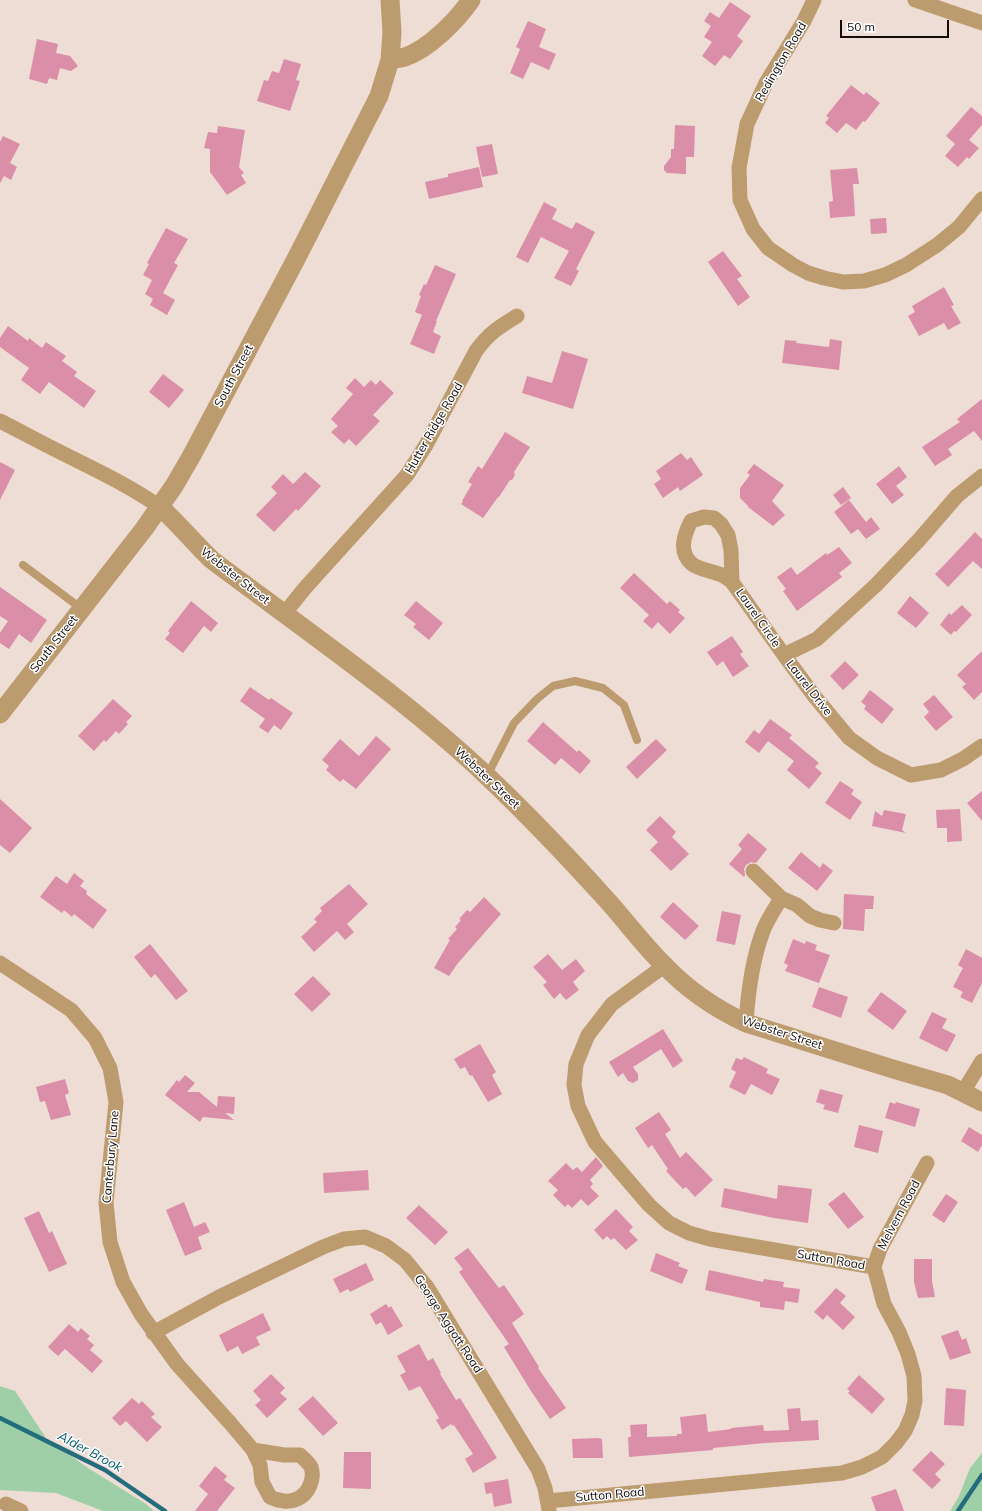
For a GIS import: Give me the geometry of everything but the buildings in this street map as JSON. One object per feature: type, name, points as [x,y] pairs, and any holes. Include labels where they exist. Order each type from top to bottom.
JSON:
[{"type":"street","name":"South Street","points":[[0,714],[160,507],[192,455],[380,96],[390,60],[392,32],[390,0]]},
{"type":"street","points":[[390,60],[406,56],[425,46],[449,25],[471,0]]},
{"type":"street","name":"Redington Road","points":[[814,0],[804,21],[766,83],[747,124],[740,161],[740,200],[753,229],[768,248],[808,273],[843,282],[864,281],[885,275],[906,265],[936,245],[959,227],[982,199]]},
{"type":"street","points":[[915,0],[982,23]]},
{"type":"street","name":"Hutter Ridge Road","points":[[284,614],[305,588],[407,475],[426,445],[476,351],[496,328],[517,316]]},
{"type":"street","name":"Webster Street","points":[[0,421],[66,455],[93,467],[160,507],[212,560],[345,658],[404,704],[487,776],[572,862],[625,920],[664,966],[696,993],[728,1014],[746,1023],[948,1085],[982,1102]]},
{"type":"street","name":"Laurel Drive","points":[[982,476],[957,496],[876,586],[817,639],[784,655],[815,697],[850,738],[877,758],[911,775],[941,770],[963,759],[982,746]]},
{"type":"street","name":"Laurel Circle","points":[[732,582],[784,655]]},
{"type":"street","points":[[753,872],[781,898],[798,905],[810,916],[834,923]]},
{"type":"street","points":[[746,1023],[747,1000],[763,930],[781,898]]},
{"type":"street","name":"Canterbury Lane","points":[[0,963],[71,1010],[95,1038],[110,1068],[116,1102],[106,1203],[110,1242],[123,1282],[153,1333],[177,1364],[253,1450]]},
{"type":"street","name":"Sutton Road","points":[[548,1506],[842,1472],[862,1467],[882,1457],[896,1443],[905,1431],[912,1415],[915,1401],[914,1376],[908,1354],[899,1332],[884,1304],[874,1268],[710,1239],[689,1233],[669,1223],[649,1205],[595,1142],[578,1106],[574,1085],[576,1064],[588,1036],[612,1004],[664,966]]},
{"type":"street","points":[[963,1092],[982,1062]]},
{"type":"street","name":"Melvern Road","points":[[874,1268],[880,1249],[927,1163]]},
{"type":"street","name":"George Aggott Road","points":[[153,1333],[219,1297],[323,1247],[344,1239],[365,1237],[386,1246],[405,1260],[427,1287],[538,1469],[542,1478],[548,1506]]},
{"type":"street","points":[[6,1504],[21,1511]]},
{"type":"lane","points":[[23,565],[82,609]]},
{"type":"lane","points":[[487,776],[514,723],[553,686],[575,681],[603,688],[624,704],[637,740]]},
{"type":"green space","points":[[0,1386],[15,1391],[46,1438],[88,1468],[146,1504],[154,1511],[103,1511],[56,1493],[0,1490]]},
{"type":"green space","points":[[982,1453],[982,1511],[950,1511],[959,1496],[970,1468]]},
{"type":"waterway","name":"Alder Brook","points":[[0,1418],[105,1470],[165,1511]]},
{"type":"waterway","name":"Alder Brook","points":[[958,1511],[982,1475]]}]
